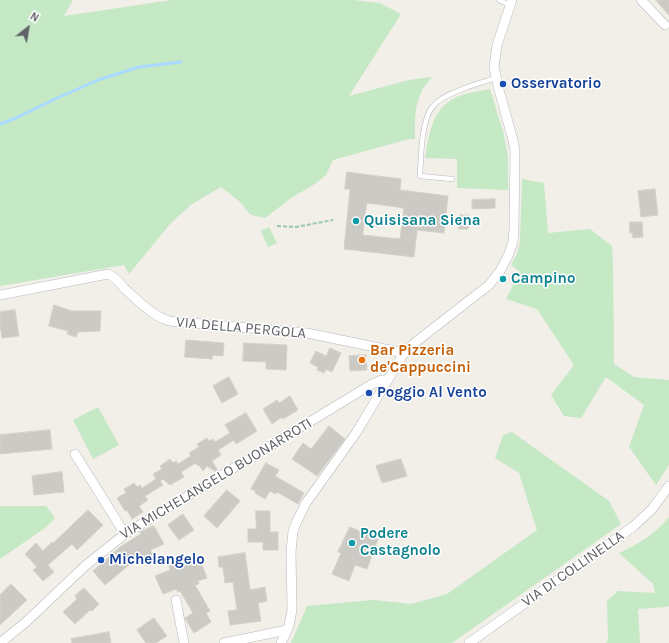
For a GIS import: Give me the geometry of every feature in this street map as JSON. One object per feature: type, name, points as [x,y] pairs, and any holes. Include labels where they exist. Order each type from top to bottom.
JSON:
[{"type":"street","points":[[641,0],[667,26]]},
{"type":"street","points":[[281,643],[287,630],[292,610],[292,537],[297,520],[311,495],[352,439],[404,353],[417,341],[489,285],[500,271],[510,251],[514,229],[515,151],[494,68],[495,52],[511,2]]},
{"type":"street","name":"VIA DELLA PERGOLA","points":[[0,295],[108,274],[158,316],[169,321],[307,333],[404,353]]},
{"type":"street","name":"VIA MICHELANGELO BUONARROTI","points":[[0,643],[26,622],[85,566],[125,534],[372,384],[382,380],[388,380]]},
{"type":"street","points":[[75,454],[125,534]]},
{"type":"street","name":"VIA DI COLLINELLA","points":[[469,643],[634,526],[652,510],[669,486]]},
{"type":"street","points":[[176,600],[184,643]]},
{"type":"street","points":[[224,643],[287,630]]},
{"type":"street","points":[[250,638],[261,643]]},
{"type":"lane","points":[[499,0],[511,2]]},
{"type":"lane","points":[[452,179],[420,176],[423,135],[429,114],[433,106],[439,100],[496,78]]},
{"type":"path","points":[[277,226],[296,227],[333,220]]},
{"type":"green space","points":[[0,0],[73,0],[64,16],[172,0],[353,0],[380,3],[401,14],[349,96],[409,80],[432,77],[423,89],[417,104],[415,116],[415,139],[409,139],[333,160],[326,175],[315,184],[291,198],[265,218],[251,215],[239,201],[221,187],[192,204],[171,223],[129,274],[124,265],[0,286]]},
{"type":"green space","points":[[490,89],[503,131],[508,156],[508,190],[457,188],[457,159],[425,158],[434,120],[444,105],[452,99],[465,94]]},
{"type":"green space","points":[[522,179],[544,183],[548,233],[590,229],[612,246],[614,364],[634,377],[669,380],[669,465],[656,485],[629,447],[644,405],[606,377],[581,418],[564,416],[551,395],[574,365],[537,309],[506,299],[520,272],[511,265],[517,254],[520,242]]},
{"type":"green space","points":[[269,227],[277,243],[268,247],[261,231]]},
{"type":"green space","points":[[98,407],[119,445],[93,459],[73,420]]},
{"type":"green space","points":[[512,432],[609,501],[621,524],[452,643],[291,643],[307,606],[373,600],[411,604],[447,594],[537,530],[519,473],[495,458],[503,435]]},
{"type":"green space","points":[[0,506],[46,506],[55,518],[45,528],[0,559]]},
{"type":"green space","points":[[669,517],[669,606],[638,609],[640,643],[606,643],[608,640],[607,601],[618,591],[655,593],[653,584],[619,553],[646,538],[659,528]]},
{"type":"building","points":[[656,0],[669,0],[669,15]]},
{"type":"building","name":"Quisisana Siena","points":[[347,172],[401,179],[400,190],[448,196],[444,233],[417,230],[414,257],[344,249],[350,189],[345,189]],"holes":[[[367,203],[404,208],[400,239],[363,235]]]},
{"type":"building","points":[[655,189],[658,215],[641,217],[638,191]]},
{"type":"building","points":[[495,199],[495,208],[472,209],[472,200]]},
{"type":"building","points":[[460,215],[469,215],[468,229],[459,229]]},
{"type":"building","points":[[630,222],[642,222],[643,237],[633,238],[632,232],[630,233]]},
{"type":"building","points":[[54,305],[72,311],[101,311],[100,331],[78,332],[76,337],[67,334],[68,331],[49,326]]},
{"type":"building","points":[[15,310],[19,336],[2,338],[0,330],[0,312]]},
{"type":"building","points":[[186,340],[224,343],[223,356],[213,355],[212,359],[185,357]]},
{"type":"building","points":[[244,343],[287,345],[286,370],[266,369],[266,362],[243,361]]},
{"type":"building","points":[[330,348],[341,353],[332,372],[326,369],[324,373],[317,370],[318,367],[310,363],[316,351],[326,356]]},
{"type":"building","points":[[366,355],[367,370],[350,371],[349,356]]},
{"type":"building","points":[[229,377],[238,394],[222,403],[213,386]]},
{"type":"building","points":[[290,396],[298,410],[283,419],[282,417],[272,424],[263,409],[277,400],[279,403]]},
{"type":"building","points":[[246,413],[257,431],[236,444],[234,440],[218,450],[221,455],[212,461],[218,471],[216,472],[207,466],[203,471],[196,463],[181,472],[184,477],[170,485],[163,479],[160,481],[163,485],[145,496],[148,500],[139,506],[143,512],[132,519],[127,510],[125,511],[117,498],[126,493],[124,489],[134,483],[137,487],[140,485],[142,488],[156,479],[153,474],[162,469],[160,466],[170,459],[173,463],[176,461],[178,464],[191,456],[189,453],[199,447],[197,444],[207,438],[209,441],[213,439],[215,442],[230,433],[225,425]]},
{"type":"building","points":[[329,426],[345,439],[317,476],[292,459],[303,443],[311,449]]},
{"type":"building","points":[[50,430],[52,449],[0,454],[0,435]]},
{"type":"building","points":[[401,459],[407,476],[382,483],[376,466]]},
{"type":"building","points":[[266,463],[279,470],[275,476],[304,493],[298,504],[277,492],[276,494],[270,491],[265,499],[255,493],[256,491],[251,489]]},
{"type":"building","points":[[62,472],[64,492],[34,495],[32,476]]},
{"type":"building","points":[[227,490],[240,501],[217,528],[204,516]]},
{"type":"building","points":[[88,510],[103,525],[77,550],[72,544],[48,565],[54,572],[43,581],[33,570],[37,567],[25,554],[36,543],[43,551]]},
{"type":"building","points":[[256,511],[270,511],[270,532],[278,532],[278,550],[263,550],[263,542],[248,542],[248,529],[256,529]]},
{"type":"building","points":[[183,514],[194,530],[179,540],[168,525]]},
{"type":"building","points":[[154,526],[164,544],[150,550],[153,554],[139,563],[136,559],[105,585],[93,571],[120,547],[141,534],[140,532]]},
{"type":"building","points":[[350,527],[378,539],[367,569],[355,565],[349,581],[332,574],[341,553],[338,552]]},
{"type":"building","points":[[245,553],[250,590],[265,587],[267,601],[258,603],[261,621],[230,625],[228,611],[237,610],[233,582],[225,583],[223,567],[219,567],[218,557]]},
{"type":"building","points":[[184,557],[187,565],[200,560],[207,578],[198,581],[199,584],[195,585],[210,611],[206,613],[211,622],[194,633],[185,618],[193,613],[180,591],[178,592],[176,589],[163,594],[155,576],[170,570],[168,563]]},
{"type":"building","points":[[11,584],[27,600],[0,625],[0,595]]},
{"type":"building","points":[[84,588],[99,604],[75,624],[63,612],[77,599],[75,596]]},
{"type":"building","points":[[154,618],[167,636],[156,643],[146,643],[137,630]]},
{"type":"building","points":[[109,632],[111,643],[72,643],[71,639]]},
{"type":"waterway","points":[[0,124],[98,80],[139,67],[181,62]]},
{"type":"place","name":"Osservatorio","points":[[503,84]]},
{"type":"place","name":"Quisisana Siena","points":[[356,221]]},
{"type":"place","name":"Campino","points":[[503,279]]},
{"type":"place","name":"Bar Pizzeria de'Cappuccini","points":[[362,360]]},
{"type":"place","name":"Poggio Al Vento","points":[[369,393]]},
{"type":"place","name":"Podere Castagnolo","points":[[352,543]]},
{"type":"place","name":"Michelangelo","points":[[101,560]]}]
